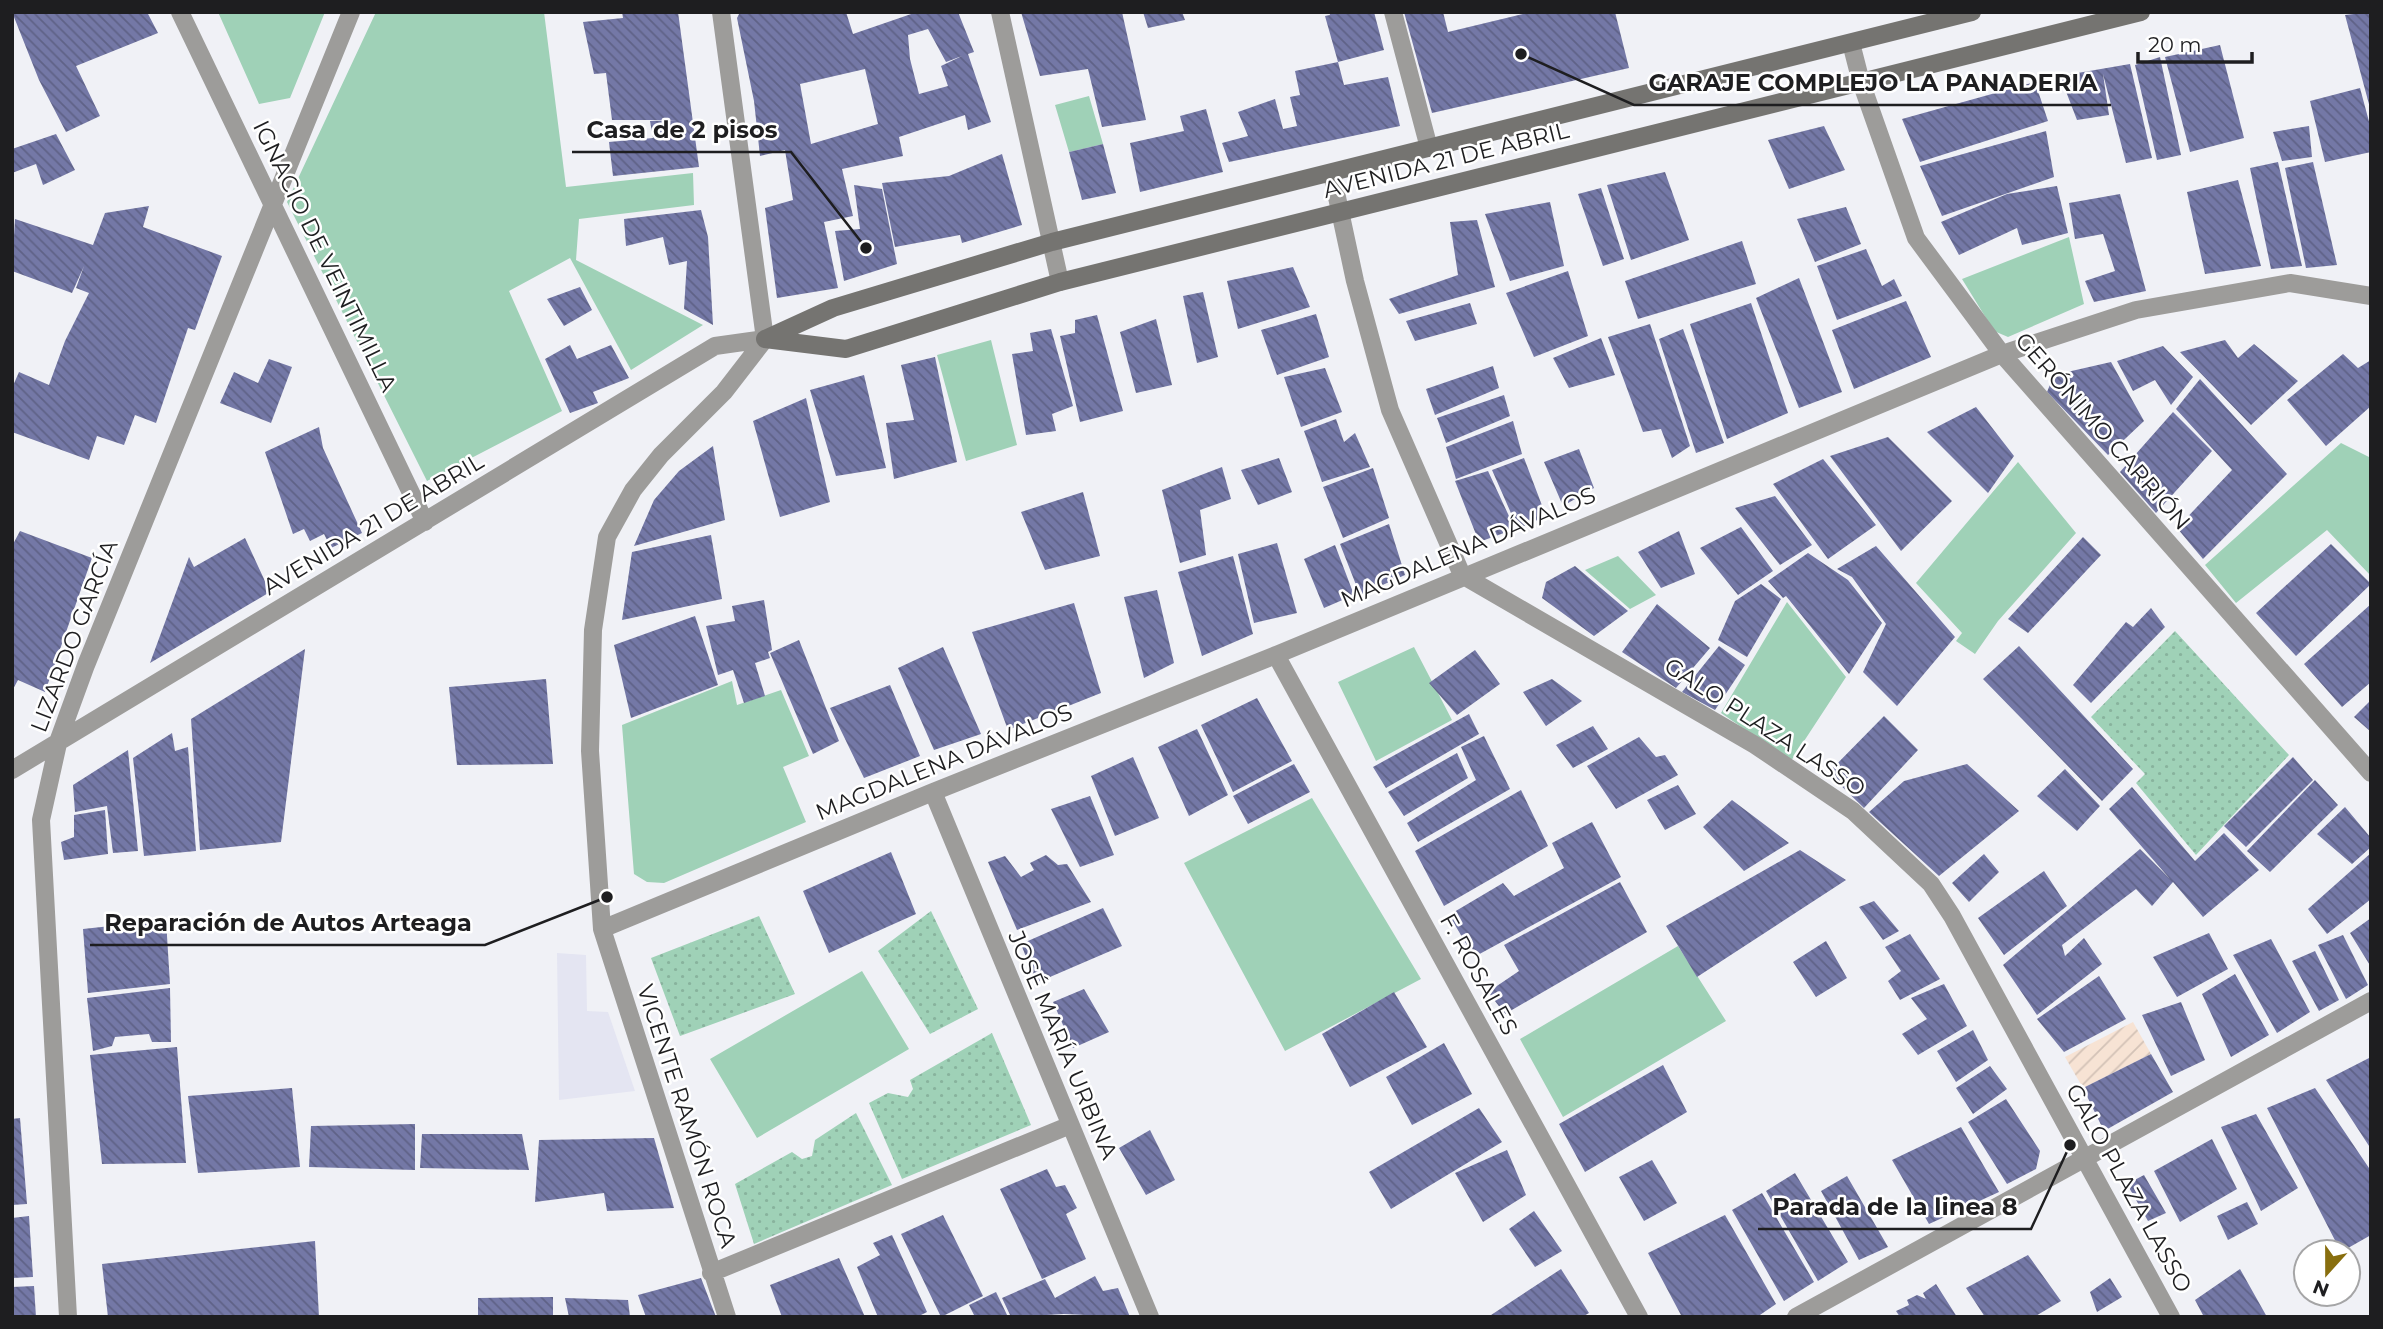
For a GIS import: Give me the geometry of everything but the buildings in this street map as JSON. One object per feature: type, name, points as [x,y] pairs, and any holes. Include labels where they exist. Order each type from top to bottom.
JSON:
[{"type":"main road","name":"AVENIDA 21 DE ABRIL","points":[[765,339],[833,308],[1052,242],[1972,12]]},
{"type":"main road","name":"AVENIDA 21 DE ABRIL","points":[[765,339],[846,349],[1060,282],[2141,12]]},
{"type":"street","name":"IGNACIO DE VEINTIMILLA","points":[[180,12],[425,522]]},
{"type":"street","name":"LIZARDO GARCÍA","points":[[68,1317],[41,820],[60,739],[86,665],[351,12]]},
{"type":"street","points":[[721,12],[765,339]]},
{"type":"street","points":[[1000,12],[1060,282]]},
{"type":"street","points":[[1393,12],[1430,148]]},
{"type":"street","name":"GERÓNIMO CARRIÓN","points":[[1851,43],[1861,82],[1916,238],[2002,354],[2371,773]]},
{"type":"street","points":[[1332,174],[1339,212],[1390,410],[1462,575]]},
{"type":"street","name":"MAGDALENA DÁVALOS","points":[[602,929],[933,792],[1276,655],[1462,575],[2002,354],[2136,310],[2290,284],[2371,296]]},
{"type":"street","name":"AVENIDA 21 DE ABRIL","points":[[12,770],[715,346],[765,339]]},
{"type":"street","name":"VICENTE RAMÓN ROCA","points":[[727,1317],[602,929],[590,751],[593,631],[607,537],[633,490],[661,455],[724,392],[765,339]]},
{"type":"street","name":"GALO PLAZA LASSO","points":[[1462,575],[1755,745],[1853,811],[1931,884],[1952,916],[2171,1317]]},
{"type":"street","name":"F. ROSALES","points":[[1276,655],[1639,1317]]},
{"type":"street","name":"JOSÉ MARÍA URBINA","points":[[933,792],[1068,1126],[1150,1317]]},
{"type":"street","points":[[1796,1317],[2084,1156],[2371,1001]]},
{"type":"street","points":[[711,1273],[1068,1126]]},
{"type":"shaded area","points":[[557,953],[586,955],[587,1011],[608,1012],[635,1091],[559,1100]]},
{"type":"shaded area","points":[[2133,1022],[2151,1054],[2083,1088],[2065,1057]]},
{"type":"green space","points":[[218,12],[325,12],[290,98],[259,104]]},
{"type":"green space","points":[[376,12],[544,12],[566,187],[693,173],[694,205],[579,219],[576,260],[703,325],[631,370],[570,258],[509,291],[562,411],[427,481],[287,202]]},
{"type":"green space","points":[[1089,96],[1103,144],[1069,152],[1055,105]]},
{"type":"green space","points":[[2069,237],[2084,304],[2008,337],[1994,331],[1962,279]]},
{"type":"green space","points":[[991,340],[1017,445],[966,461],[937,355]]},
{"type":"green space","points":[[2341,443],[2371,458],[2371,576],[2327,530],[2236,603],[2205,565]]},
{"type":"green space","points":[[2018,462],[2076,533],[1998,621],[1975,654],[1956,641],[1962,633],[1916,583]]},
{"type":"green space","points":[[1618,556],[1656,595],[1630,609],[1585,570]]},
{"type":"green space","points":[[1787,602],[1846,677],[1791,761],[1721,713]]},
{"type":"green space","points":[[2175,631],[2289,755],[2196,855],[2136,783],[2145,774],[2091,717]]},
{"type":"green space","points":[[1414,647],[1452,720],[1376,761],[1338,682]]},
{"type":"green space","points":[[732,681],[737,705],[781,690],[809,756],[783,767],[806,822],[664,883],[647,882],[634,874],[622,725]]},
{"type":"green space","points":[[1312,798],[1421,979],[1285,1051],[1184,863]]},
{"type":"green space","points":[[931,911],[978,1009],[930,1034],[878,951]]},
{"type":"green space","points":[[759,916],[795,994],[680,1036],[651,958]]},
{"type":"green space","points":[[1678,946],[1726,1021],[1563,1117],[1520,1039]]},
{"type":"green space","points":[[862,971],[909,1049],[757,1138],[710,1059]]},
{"type":"green space","points":[[992,1033],[1031,1125],[902,1179],[869,1103],[888,1093],[908,1097],[913,1089],[910,1080]]},
{"type":"green space","points":[[856,1113],[892,1185],[754,1244],[735,1184],[792,1152],[802,1159],[812,1156],[815,1140]]},
{"type":"place","name":"GARAJE COMPLEJO LA PANADERIA","points":[[1521,54]]},
{"type":"place","name":"Casa de 2 pisos","points":[[866,248]]},
{"type":"place","name":"Reparación de Autos Arteaga","points":[[607,897]]},
{"type":"place","name":"Parada de la linea 8","points":[[2070,1145]]}]
